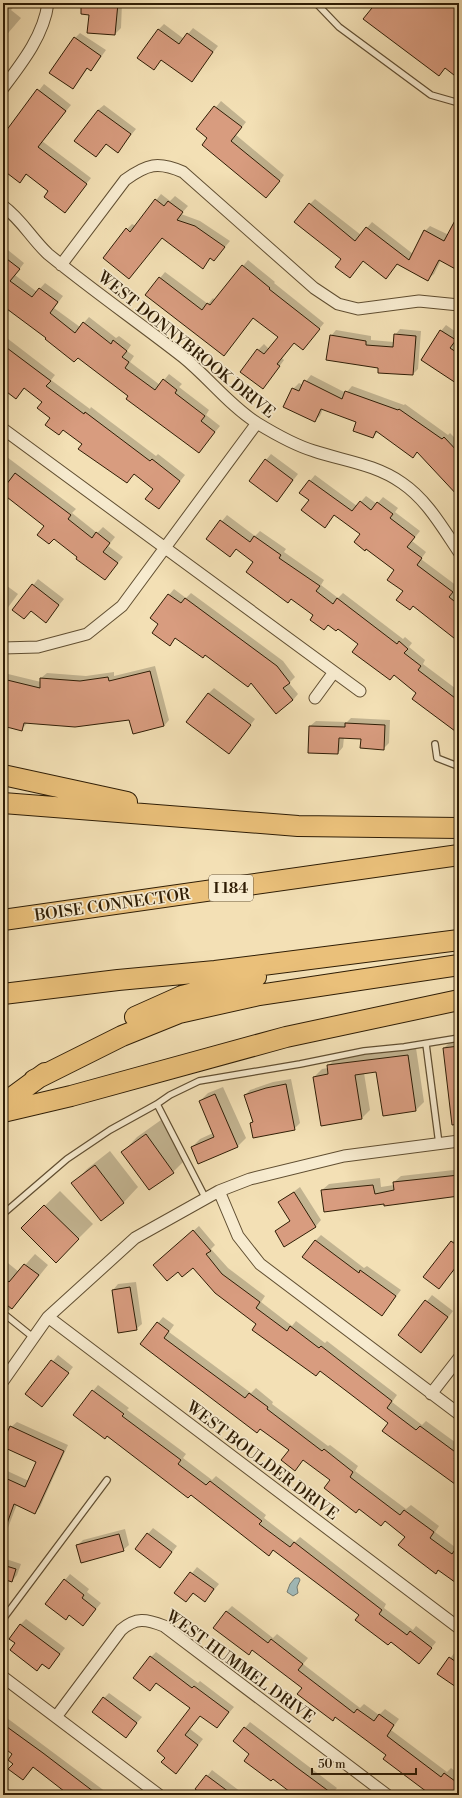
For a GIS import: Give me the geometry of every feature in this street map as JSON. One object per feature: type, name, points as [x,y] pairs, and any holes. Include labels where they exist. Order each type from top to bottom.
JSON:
[{"type":"highway","points":[[3,775],[199,818]]},
{"type":"highway","points":[[3,803],[298,826],[459,828]]},
{"type":"highway","name":"BOISE CONNECTOR","points":[[3,920],[459,855]]},
{"type":"highway","points":[[3,994],[118,980],[215,971],[459,940]]},
{"type":"highway","points":[[3,1104],[34,1080],[116,1026],[182,996],[247,979],[407,946]]},
{"type":"highway","points":[[34,1080],[122,1036],[179,1013],[259,995],[459,965]]},
{"type":"highway","points":[[3,1112],[71,1096],[286,1037],[459,1000]]},
{"type":"street","points":[[3,88],[23,62],[46,18],[48,3]]},
{"type":"street","points":[[61,265],[125,180],[138,171],[152,165],[167,165],[183,172],[314,288],[338,304],[358,308],[419,301],[459,305]]},
{"type":"street","name":"WEST DONNYBROOK DRIVE","points":[[3,206],[23,223],[36,243],[61,265],[183,357],[208,378],[235,406],[257,423],[282,438],[312,451],[369,466],[389,474],[402,483],[426,505],[459,552]]},
{"type":"street","points":[[3,648],[38,647],[87,634],[122,606],[257,423]]},
{"type":"street","points":[[3,428],[360,691]]},
{"type":"street","points":[[315,698],[334,672]]},
{"type":"street","points":[[3,1381],[48,1317],[135,1238],[219,1191],[250,1179],[344,1156],[459,1141]]},
{"type":"street","points":[[219,1191],[238,1236],[260,1264],[459,1414]]},
{"type":"street","name":"WEST BOULDER DRIVE","points":[[48,1317],[459,1628]]},
{"type":"street","points":[[431,1394],[459,1358]]},
{"type":"street","name":"WEST HUMMEL DRIVE","points":[[56,1717],[121,1630],[129,1623],[139,1620],[153,1621],[164,1626],[387,1795]]},
{"type":"street","points":[[3,1677],[159,1795]]},
{"type":"lane","points":[[316,3],[339,27],[431,95],[459,104]]},
{"type":"lane","points":[[435,744],[437,758],[454,765],[459,765]]},
{"type":"lane","points":[[3,1214],[66,1159],[110,1130],[157,1104],[170,1095],[199,1081],[229,1077],[364,1051],[426,1044],[459,1038]]},
{"type":"lane","points":[[426,1044],[439,1144]]},
{"type":"lane","points":[[157,1104],[206,1199]]},
{"type":"lane","points":[[3,1313],[34,1338]]},
{"type":"lane","points":[[3,1619],[107,1480]]},
{"type":"water","points":[[295,1578],[299,1578],[300,1580],[297,1587],[298,1593],[293,1596],[287,1592],[290,1584]]},
{"type":"building","points":[[81,3],[118,3],[115,35],[87,33],[89,15],[81,14]]},
{"type":"building","points":[[376,3],[459,3],[459,79],[445,68],[439,76],[363,19]]},
{"type":"building","points":[[158,29],[179,44],[187,33],[213,52],[192,82],[161,60],[154,70],[137,58]]},
{"type":"building","points":[[74,37],[101,56],[91,71],[87,68],[73,89],[49,73]]},
{"type":"building","points":[[37,89],[66,111],[38,147],[87,184],[65,213],[44,197],[48,191],[26,174],[20,183],[3,170],[3,135]]},
{"type":"building","points":[[214,106],[242,127],[231,141],[280,181],[266,198],[202,145],[207,138],[196,129]]},
{"type":"building","points":[[98,110],[131,134],[118,153],[106,144],[96,157],[74,141]]},
{"type":"building","points":[[155,199],[164,206],[168,201],[183,212],[177,220],[195,226],[225,247],[214,261],[210,258],[203,269],[162,238],[129,279],[103,258],[126,228],[130,232]]},
{"type":"building","points":[[309,203],[355,241],[366,227],[409,260],[424,230],[444,241],[459,213],[459,271],[439,260],[428,281],[397,264],[386,279],[363,261],[350,278],[335,267],[341,259],[294,222]]},
{"type":"building","points":[[3,256],[20,269],[10,281],[32,297],[39,288],[58,302],[50,313],[75,333],[83,322],[111,344],[113,340],[127,351],[122,357],[129,362],[125,368],[155,390],[163,379],[177,390],[175,393],[205,416],[201,421],[215,432],[199,453],[126,399],[128,396],[78,358],[74,362],[45,339],[46,338],[3,306]]},
{"type":"building","points":[[242,265],[270,288],[269,289],[320,329],[303,350],[294,343],[277,364],[280,366],[263,389],[240,372],[257,349],[264,354],[278,337],[253,318],[224,356],[145,295],[159,277],[202,310],[207,303],[210,305]]},
{"type":"building","points":[[440,330],[456,340],[450,348],[459,354],[459,385],[421,360]]},
{"type":"building","points":[[394,334],[416,336],[413,375],[378,373],[378,368],[326,360],[330,335],[366,341],[366,345],[393,347]]},
{"type":"building","points":[[3,345],[51,381],[46,386],[84,414],[85,412],[150,461],[152,459],[180,481],[159,509],[145,499],[153,489],[134,474],[127,483],[78,449],[82,444],[63,430],[59,435],[45,425],[50,418],[37,408],[42,402],[24,388],[16,399],[3,389]]},
{"type":"building","points":[[304,380],[342,399],[345,391],[398,410],[399,409],[442,439],[444,437],[459,453],[459,497],[417,452],[413,458],[376,431],[373,438],[353,431],[356,422],[321,409],[315,422],[283,407],[292,388],[299,391]]},
{"type":"building","points":[[265,459],[293,480],[277,502],[249,481]]},
{"type":"building","points":[[15,473],[71,515],[68,519],[92,538],[96,532],[110,543],[103,552],[118,563],[105,580],[76,559],[77,557],[54,539],[49,544],[37,535],[44,526],[3,494],[3,489]]},
{"type":"building","points":[[309,480],[352,511],[360,501],[371,510],[377,502],[393,514],[390,518],[415,537],[407,547],[422,558],[417,565],[453,592],[449,597],[459,605],[459,642],[413,606],[410,610],[396,600],[403,591],[387,580],[394,570],[354,542],[360,534],[334,515],[325,528],[301,510],[309,500],[299,493]]},
{"type":"building","points":[[220,520],[250,542],[254,536],[281,555],[279,558],[320,586],[316,591],[333,604],[337,598],[397,644],[399,641],[408,649],[404,653],[421,666],[418,670],[459,701],[459,734],[412,699],[416,693],[394,675],[390,680],[352,652],[358,644],[338,629],[336,631],[328,625],[324,630],[310,620],[313,615],[291,599],[288,603],[246,572],[253,562],[236,549],[230,557],[206,539]]},
{"type":"building","points":[[32,584],[59,605],[46,623],[31,611],[24,619],[12,610]]},
{"type":"building","points":[[168,594],[181,603],[185,598],[277,666],[290,683],[283,688],[293,700],[276,714],[251,683],[248,687],[205,655],[203,658],[175,638],[170,646],[152,633],[158,624],[150,618]]},
{"type":"building","points":[[150,671],[164,726],[133,734],[129,720],[75,727],[24,723],[22,731],[3,726],[3,679],[40,688],[40,678],[80,681],[108,677],[109,681]]},
{"type":"building","points":[[208,693],[251,725],[229,754],[186,722]]},
{"type":"building","points":[[345,723],[385,725],[384,750],[360,748],[361,739],[339,738],[338,754],[308,753],[309,726],[345,727]]},
{"type":"building","points":[[459,1046],[459,1124],[452,1125],[443,1048]]},
{"type":"building","points":[[408,1055],[416,1111],[383,1116],[376,1072],[355,1075],[362,1119],[321,1126],[313,1077],[328,1074],[327,1065]]},
{"type":"building","points":[[286,1084],[295,1130],[253,1138],[250,1123],[253,1122],[244,1095]]},
{"type":"building","points":[[215,1094],[238,1147],[198,1164],[191,1147],[214,1137],[199,1101]]},
{"type":"building","points":[[146,1134],[174,1173],[149,1190],[121,1152]]},
{"type":"building","points":[[95,1165],[124,1203],[101,1221],[71,1183]]},
{"type":"building","points":[[459,1175],[459,1196],[324,1212],[321,1190],[373,1185],[375,1194],[394,1190],[393,1182]]},
{"type":"building","points":[[294,1192],[316,1227],[284,1247],[275,1231],[290,1221],[278,1202]]},
{"type":"building","points":[[44,1205],[79,1239],[56,1263],[21,1228]]},
{"type":"building","points":[[193,1230],[211,1251],[206,1254],[222,1274],[260,1302],[256,1308],[287,1331],[290,1326],[319,1348],[321,1346],[392,1401],[387,1408],[416,1430],[420,1426],[458,1454],[454,1459],[459,1463],[459,1487],[382,1431],[388,1423],[320,1371],[316,1376],[252,1330],[256,1324],[215,1293],[193,1268],[182,1277],[178,1272],[167,1281],[153,1265]]},
{"type":"building","points":[[315,1240],[359,1273],[360,1270],[396,1296],[382,1316],[302,1257]]},
{"type":"building","points":[[451,1241],[459,1247],[459,1263],[439,1289],[423,1277]]},
{"type":"building","points":[[24,1264],[39,1275],[12,1309],[3,1302],[3,1277],[9,1282]]},
{"type":"building","points":[[130,1287],[137,1330],[118,1333],[112,1290]]},
{"type":"building","points":[[425,1300],[448,1317],[421,1353],[398,1335]]},
{"type":"building","points":[[157,1322],[169,1331],[164,1338],[245,1398],[249,1393],[268,1407],[267,1409],[322,1451],[324,1449],[353,1472],[350,1477],[400,1515],[404,1510],[434,1532],[430,1538],[452,1554],[459,1544],[459,1585],[438,1570],[436,1574],[398,1545],[405,1537],[385,1521],[381,1526],[359,1509],[356,1513],[324,1488],[330,1480],[303,1460],[295,1471],[281,1460],[289,1450],[260,1429],[257,1433],[140,1344]]},
{"type":"building","points":[[51,1360],[69,1373],[42,1407],[25,1394]]},
{"type":"building","points":[[92,1390],[124,1414],[122,1416],[181,1460],[178,1464],[206,1485],[210,1481],[262,1521],[259,1524],[290,1547],[294,1542],[382,1610],[379,1614],[407,1635],[410,1631],[432,1648],[419,1664],[391,1642],[388,1645],[355,1620],[359,1615],[273,1550],[269,1556],[191,1495],[188,1498],[107,1436],[105,1439],[73,1415]]},
{"type":"building","points":[[10,1426],[64,1451],[35,1514],[14,1504],[4,1532],[3,1477],[25,1487],[36,1462],[3,1447],[3,1442]]},
{"type":"building","points":[[147,1533],[172,1552],[160,1568],[135,1549]]},
{"type":"building","points":[[119,1534],[124,1551],[81,1563],[76,1545]]},
{"type":"building","points":[[3,1565],[16,1569],[12,1582],[3,1579]]},
{"type":"building","points":[[190,1572],[214,1589],[205,1602],[193,1593],[186,1602],[174,1593]]},
{"type":"building","points":[[64,1579],[84,1595],[82,1598],[96,1609],[83,1626],[69,1615],[66,1620],[45,1604]]},
{"type":"building","points":[[226,1611],[268,1643],[271,1639],[303,1664],[298,1670],[354,1713],[357,1709],[374,1721],[379,1714],[394,1725],[387,1736],[441,1777],[444,1773],[459,1784],[459,1795],[431,1795],[383,1759],[386,1755],[335,1717],[333,1721],[297,1694],[302,1688],[252,1650],[249,1655],[213,1628]]},
{"type":"building","points":[[20,1624],[60,1654],[49,1669],[42,1664],[37,1671],[10,1650],[15,1643],[9,1639]]},
{"type":"building","points":[[150,1656],[192,1688],[194,1686],[229,1712],[217,1728],[200,1716],[185,1735],[198,1745],[176,1774],[161,1762],[165,1758],[157,1751],[190,1708],[156,1683],[150,1691],[133,1678]]},
{"type":"building","points":[[449,1657],[459,1664],[459,1689],[437,1674]]},
{"type":"building","points":[[103,1697],[137,1723],[126,1738],[92,1712]]},
{"type":"building","points":[[3,1724],[98,1795],[69,1795],[33,1767],[23,1780],[8,1769],[13,1764],[8,1760],[12,1754],[3,1747]]},
{"type":"building","points":[[244,1727],[334,1795],[294,1795],[273,1779],[271,1781],[244,1761],[249,1754],[233,1741]]},
{"type":"building","points":[[206,1775],[233,1795],[203,1795],[195,1789]]}]
